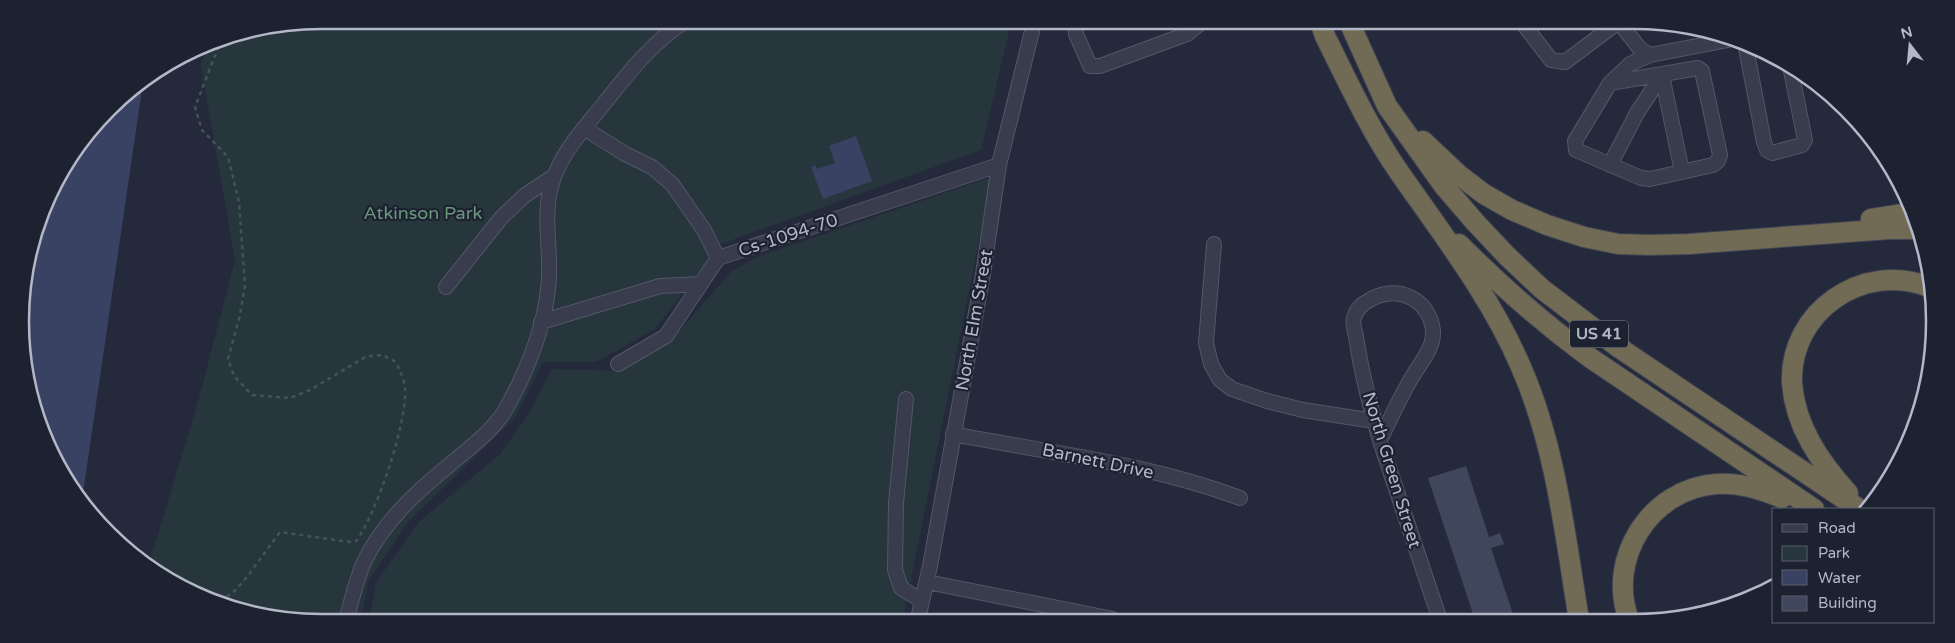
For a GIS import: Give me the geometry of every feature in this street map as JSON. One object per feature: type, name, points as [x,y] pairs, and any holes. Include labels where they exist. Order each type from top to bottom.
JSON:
[{"type":"highway","name":"US 41","points":[[1323,29],[1367,117],[1398,171],[1433,218],[1493,278],[1556,332],[1813,508]]},
{"type":"highway","name":"US 41","points":[[1352,29],[1387,106],[1444,186],[1507,256],[1579,319],[1858,508]]},
{"type":"highway","points":[[1387,106],[1459,175],[1484,194],[1512,210],[1547,225],[1584,237],[1618,244],[1649,245],[1912,229]]},
{"type":"highway","points":[[1728,240],[1906,213]]},
{"type":"highway","points":[[1433,218],[1493,312],[1521,366],[1536,404],[1547,443],[1579,614]]},
{"type":"highway","points":[[1861,506],[1829,471],[1815,451],[1804,429],[1792,383],[1793,365],[1797,348],[1801,337],[1813,318],[1829,301],[1849,289],[1871,282],[1895,280],[1924,285]]},
{"type":"highway","points":[[1627,614],[1623,583],[1629,550],[1645,521],[1671,499],[1683,492],[1703,486],[1728,484],[1761,489],[1807,508]]},
{"type":"street","points":[[348,614],[364,562],[390,521],[428,482],[484,435],[502,415],[516,390],[546,303],[549,274],[548,202],[554,176],[584,128],[643,56],[674,29]]},
{"type":"street","name":"North Elm Street","points":[[919,614],[927,582],[983,274],[999,166],[1033,29]]},
{"type":"street","points":[[1076,29],[1090,66],[1100,66],[1187,34],[1193,29]]},
{"type":"street","points":[[1527,29],[1551,60],[1565,62],[1609,29]]},
{"type":"street","points":[[1624,29],[1640,49],[1650,55]]},
{"type":"street","points":[[1610,83],[1698,68],[1702,71],[1720,156],[1713,165],[1650,179],[1641,178],[1576,150],[1574,145],[1583,126],[1610,83],[1630,64],[1650,55],[1719,42]]},
{"type":"street","points":[[1747,51],[1764,142],[1767,150],[1772,153],[1802,145],[1805,140],[1792,75]]},
{"type":"street","points":[[1610,165],[1636,113],[1662,74]]},
{"type":"street","points":[[1662,74],[1682,172]]},
{"type":"street","points":[[584,128],[625,154],[652,167],[672,184],[704,230],[718,258]]},
{"type":"street","name":"Cs-1094-70","points":[[618,364],[666,336],[718,258],[999,166]]},
{"type":"street","points":[[446,287],[501,218],[524,196],[554,176]]},
{"type":"street","points":[[1214,244],[1206,343],[1211,364],[1220,380],[1232,389],[1302,410],[1374,422]]},
{"type":"street","points":[[541,322],[660,286],[700,284]]},
{"type":"street","name":"North Green Street","points":[[1380,440],[1411,379],[1429,350],[1433,332],[1429,315],[1420,302],[1405,294],[1387,292],[1361,305],[1353,318],[1358,354],[1374,422],[1380,440],[1438,614]]},
{"type":"street","points":[[906,399],[896,503],[894,570],[901,588],[922,600]]},
{"type":"street","name":"Barnett Drive","points":[[953,434],[1097,458],[1207,486],[1240,498]]},
{"type":"street","points":[[927,582],[1088,614]]},
{"type":"path","points":[[218,47],[195,107],[202,130],[228,157],[239,202],[245,285],[240,315],[228,359],[234,376],[252,395],[290,398],[310,390],[367,356],[383,355],[396,362],[405,389],[403,417],[389,468],[364,532],[356,541],[350,542],[280,532],[247,577],[232,594],[223,597]]},
{"type":"green space","name":"Atkinson Park","points":[[302,29],[1010,29],[981,150],[721,244],[655,329],[596,362],[543,362],[515,418],[407,523],[369,580],[362,614],[302,614],[264,609],[209,592],[175,575],[150,559],[198,402],[235,260],[201,65],[204,53],[227,44],[264,34]]},
{"type":"green space","points":[[992,177],[904,614],[371,614],[376,582],[419,522],[500,454],[531,410],[552,369],[621,371],[669,342],[732,271],[759,256]]},
{"type":"water","points":[[142,90],[83,492],[68,468],[51,434],[34,379],[29,341],[31,283],[44,227],[68,175],[101,128]]},
{"type":"water","points":[[856,136],[872,181],[823,199],[811,167],[815,165],[817,169],[835,163],[829,146]]},
{"type":"building","points":[[1466,466],[1489,537],[1500,533],[1504,544],[1491,548],[1513,614],[1473,614],[1428,478]]}]
